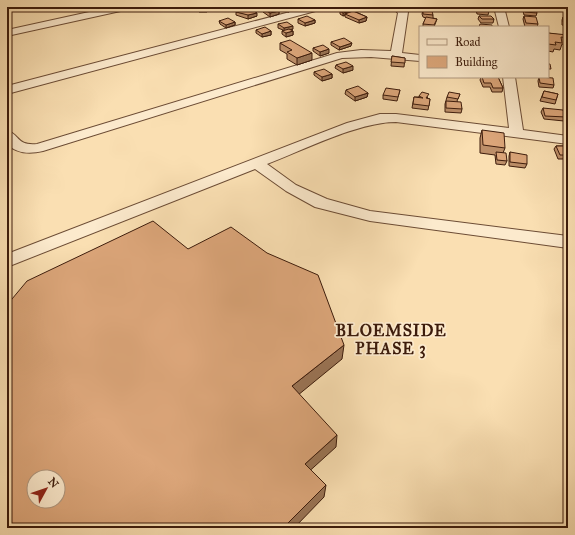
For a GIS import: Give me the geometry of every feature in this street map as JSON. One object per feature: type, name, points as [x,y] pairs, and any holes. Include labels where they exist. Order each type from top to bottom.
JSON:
[{"type":"street","points":[[7,34],[125,7]]},
{"type":"street","points":[[7,90],[320,7]]},
{"type":"street","points":[[396,55],[403,12],[397,7]]},
{"type":"street","points":[[499,7],[504,26]]},
{"type":"street","points":[[7,134],[17,148],[26,150],[38,148],[320,61],[360,52],[419,58]]},
{"type":"street","points":[[509,78],[517,134]]},
{"type":"street","points":[[7,261],[352,126],[380,118],[419,121],[568,140]]},
{"type":"street","points":[[256,164],[291,188],[320,203],[370,216],[568,242]]},
{"type":"building","points":[[271,7],[279,11],[270,13],[263,9]]},
{"type":"building","points":[[477,7],[488,7],[489,11],[478,11]]},
{"type":"building","points":[[524,7],[536,8],[537,13],[525,12]]},
{"type":"building","points":[[249,8],[257,13],[248,15],[236,12]]},
{"type":"building","points":[[353,8],[356,10],[343,13],[340,11]]},
{"type":"building","points":[[423,10],[432,11],[433,15],[423,14]]},
{"type":"building","points":[[353,11],[367,17],[359,20],[345,14]]},
{"type":"building","points":[[307,16],[315,20],[305,23],[298,19]]},
{"type":"building","points":[[479,16],[491,16],[494,19],[482,19]]},
{"type":"building","points":[[524,16],[536,17],[538,24],[526,23]]},
{"type":"building","points":[[426,17],[437,19],[434,25],[423,24]]},
{"type":"building","points":[[563,17],[568,18],[568,22],[563,22]]},
{"type":"building","points":[[228,18],[235,22],[226,25],[219,21]]},
{"type":"building","points":[[287,22],[293,26],[284,28],[278,24]]},
{"type":"building","points":[[480,24],[492,25],[492,26],[479,26]]},
{"type":"building","points":[[265,27],[271,31],[262,34],[256,30]]},
{"type":"building","points":[[289,29],[293,31],[286,33],[282,31]]},
{"type":"building","points":[[549,33],[568,35],[568,38],[561,37],[562,43],[555,42],[556,45],[549,44]]},
{"type":"building","points":[[344,38],[352,43],[340,47],[331,42]]},
{"type":"building","points":[[290,40],[312,53],[297,58],[287,52],[292,50],[280,43]]},
{"type":"building","points":[[323,45],[329,49],[320,52],[313,48]]},
{"type":"building","points":[[392,56],[405,58],[405,63],[391,62]]},
{"type":"building","points":[[346,62],[353,66],[343,69],[336,65]]},
{"type":"building","points":[[324,69],[332,74],[322,77],[314,72]]},
{"type":"building","points":[[482,78],[498,78],[503,88],[493,88],[491,83],[484,83]]},
{"type":"building","points":[[539,78],[553,78],[554,85],[540,83]]},
{"type":"building","points":[[358,86],[368,93],[355,97],[346,90]]},
{"type":"building","points":[[386,88],[400,90],[398,97],[383,95]]},
{"type":"building","points":[[544,91],[558,94],[556,100],[542,97]]},
{"type":"building","points":[[422,92],[429,94],[426,98],[430,99],[429,106],[413,104],[414,97],[423,98],[419,96]]},
{"type":"building","points":[[449,92],[460,94],[458,99],[447,97]]},
{"type":"building","points":[[446,101],[461,102],[462,109],[446,108]]},
{"type":"building","points":[[543,108],[563,110],[566,117],[545,116]]},
{"type":"building","points":[[482,130],[504,133],[505,148],[483,145]]},
{"type":"building","points":[[556,146],[568,146],[568,155],[560,155]]},
{"type":"building","points":[[496,152],[506,153],[507,161],[497,160]]},
{"type":"building","points":[[510,152],[527,155],[527,164],[510,162]]},
{"type":"building","points":[[153,221],[188,249],[231,227],[267,253],[318,275],[344,345],[292,386],[337,435],[305,464],[326,485],[283,528],[7,528],[7,305],[27,281]]},
{"type":"district","name":"BLOEMSIDE PHASE 3","points":[[391,339]]}]
